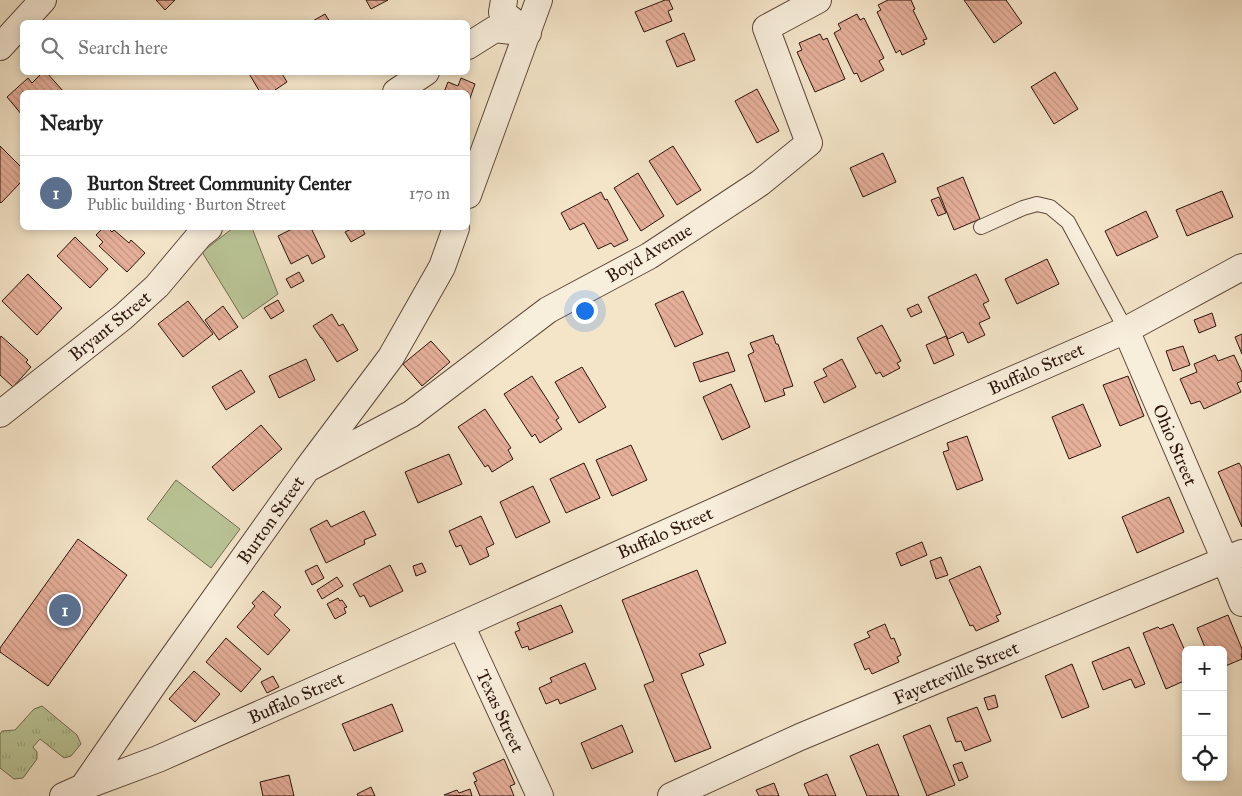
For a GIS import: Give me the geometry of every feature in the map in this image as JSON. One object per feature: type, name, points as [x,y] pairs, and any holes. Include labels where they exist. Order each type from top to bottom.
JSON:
[{"type":"street","points":[[25,20],[43,0]]},
{"type":"street","points":[[504,0],[502,12],[528,33]]},
{"type":"street","points":[[470,191],[539,0]]},
{"type":"street","name":"Boyd Avenue","points":[[307,469],[411,414],[548,310],[649,256],[760,183],[809,143],[766,28],[818,0]]},
{"type":"street","points":[[0,47],[20,25]]},
{"type":"street","points":[[470,45],[495,29],[528,33]]},
{"type":"street","points":[[399,90],[422,75]]},
{"type":"street","name":"Bryant Street","points":[[0,414],[123,317],[158,286],[200,235],[206,230]]},
{"type":"street","name":"Burton Street","points":[[73,791],[156,681],[307,469],[391,357],[442,267],[455,230]]},
{"type":"street","name":"Buffalo Street","points":[[73,791],[158,760],[804,471],[1126,330],[1242,268]]},
{"type":"street","name":"Ohio Street","points":[[1126,330],[1234,556],[1242,603]]},
{"type":"street","name":"Fayetteville Street","points":[[671,796],[800,738],[1234,556]]},
{"type":"street","name":"Texas Street","points":[[461,625],[540,796]]},
{"type":"lane","points":[[981,227],[1023,208],[1037,204],[1050,207],[1068,222],[1126,330]]},
{"type":"green space","points":[[230,230],[253,230],[278,294],[243,319],[202,252]]},
{"type":"green space","points":[[176,480],[240,529],[211,568],[147,519]]},
{"type":"green space","points":[[42,706],[77,735],[81,744],[71,756],[64,758],[40,739],[33,747],[37,752],[37,759],[23,778],[14,779],[0,768],[0,734],[2,731],[15,730],[34,709]]},
{"type":"building","points":[[156,0],[175,0],[165,10]]},
{"type":"building","points":[[366,0],[388,0],[371,9]]},
{"type":"building","points":[[669,0],[673,9],[668,11],[672,21],[644,32],[635,12]]},
{"type":"building","points":[[888,0],[911,0],[915,9],[913,10],[927,39],[923,40],[925,44],[902,55],[900,50],[896,53],[877,12],[881,10],[878,5]]},
{"type":"building","points":[[964,0],[1006,0],[1022,23],[994,43]]},
{"type":"building","points":[[325,14],[329,20],[314,20]]},
{"type":"building","points":[[857,14],[860,20],[864,18],[884,58],[879,61],[884,70],[861,82],[857,73],[854,74],[834,33],[841,29],[838,24]]},
{"type":"building","points":[[684,33],[695,60],[677,67],[666,41]]},
{"type":"building","points":[[820,34],[823,40],[827,38],[845,79],[815,92],[797,52],[802,50],[799,43]]},
{"type":"building","points":[[1055,72],[1078,109],[1054,124],[1031,87]]},
{"type":"building","points":[[40,75],[49,75],[62,90],[20,90],[20,113],[7,97],[28,78],[32,83]]},
{"type":"building","points":[[250,75],[283,75],[287,82],[275,90],[259,90]]},
{"type":"building","points":[[461,78],[475,84],[470,98],[470,90],[445,90],[448,82],[458,86]]},
{"type":"building","points":[[757,89],[779,131],[757,143],[735,101]]},
{"type":"building","points":[[0,146],[20,166],[20,183],[0,202]]},
{"type":"building","points":[[673,146],[701,190],[677,205],[649,161]]},
{"type":"building","points":[[883,153],[896,182],[863,197],[850,168]]},
{"type":"building","points":[[638,173],[664,216],[641,231],[614,188]]},
{"type":"building","points":[[963,177],[980,219],[954,230],[937,188]]},
{"type":"building","points":[[1222,191],[1233,217],[1187,236],[1176,210]]},
{"type":"building","points":[[601,192],[605,200],[607,199],[628,240],[614,247],[611,243],[598,249],[584,223],[570,230],[561,213]]},
{"type":"building","points":[[939,197],[946,213],[938,216],[931,200]]},
{"type":"building","points":[[1146,211],[1158,237],[1117,256],[1105,231]]},
{"type":"building","points":[[101,230],[110,230],[112,232],[114,230],[129,243],[131,240],[145,253],[127,272],[99,246],[103,242],[96,235]]},
{"type":"building","points":[[290,230],[312,230],[325,257],[312,264],[308,255],[291,264],[278,236]]},
{"type":"building","points":[[349,230],[363,230],[365,234],[351,242],[345,232]]},
{"type":"building","points":[[75,237],[108,269],[90,288],[57,256]]},
{"type":"building","points":[[1047,259],[1059,284],[1017,304],[1005,279]]},
{"type":"building","points":[[299,272],[304,281],[291,288],[286,279]]},
{"type":"building","points":[[28,274],[62,308],[37,335],[2,301]]},
{"type":"building","points":[[976,274],[989,301],[983,304],[990,318],[979,323],[985,335],[968,343],[963,332],[948,339],[928,297]]},
{"type":"building","points":[[683,291],[703,334],[675,347],[655,304]]},
{"type":"building","points":[[278,300],[284,311],[271,319],[264,308]]},
{"type":"building","points":[[188,301],[213,334],[183,357],[158,324]]},
{"type":"building","points":[[918,304],[922,312],[911,317],[907,309]]},
{"type":"building","points":[[223,306],[238,327],[219,340],[205,320]]},
{"type":"building","points":[[1212,313],[1216,326],[1199,333],[1194,320]]},
{"type":"building","points":[[332,314],[339,326],[343,324],[358,350],[337,362],[313,326]]},
{"type":"building","points":[[882,325],[901,361],[897,363],[900,368],[883,377],[880,372],[876,374],[857,338]]},
{"type":"building","points":[[1242,334],[1242,354],[1235,337]]},
{"type":"building","points":[[773,335],[793,386],[783,389],[785,395],[765,402],[748,355],[754,352],[750,343]]},
{"type":"building","points":[[1,336],[28,360],[26,362],[31,367],[13,387],[0,375]]},
{"type":"building","points":[[946,336],[954,355],[934,364],[926,345]]},
{"type":"building","points":[[431,341],[450,362],[422,386],[403,364]]},
{"type":"building","points":[[1183,346],[1190,365],[1173,371],[1166,351]]},
{"type":"building","points":[[728,352],[735,371],[700,382],[693,363]]},
{"type":"building","points":[[1215,355],[1218,361],[1234,355],[1242,372],[1242,381],[1237,383],[1241,392],[1204,409],[1200,401],[1191,404],[1180,379],[1197,372],[1194,364]]},
{"type":"building","points":[[306,359],[315,380],[279,398],[269,376]]},
{"type":"building","points":[[842,359],[856,387],[824,403],[814,382],[827,376],[823,369]]},
{"type":"building","points":[[582,367],[606,407],[579,423],[555,382]]},
{"type":"building","points":[[241,370],[255,392],[226,410],[212,387]]},
{"type":"building","points":[[532,376],[559,418],[556,420],[562,429],[540,443],[535,434],[532,437],[504,394]]},
{"type":"building","points":[[1128,376],[1144,416],[1120,426],[1103,385]]},
{"type":"building","points":[[731,384],[750,427],[722,440],[703,397]]},
{"type":"building","points":[[1083,404],[1101,446],[1069,459],[1052,417]]},
{"type":"building","points":[[485,409],[511,448],[508,450],[513,459],[492,472],[488,465],[485,467],[458,427]]},
{"type":"building","points":[[261,425],[282,449],[233,491],[212,467]]},
{"type":"building","points":[[967,436],[983,480],[957,490],[943,452],[949,450],[947,443]]},
{"type":"building","points":[[631,445],[647,480],[612,496],[596,460]]},
{"type":"building","points":[[449,454],[462,484],[418,503],[405,472]]},
{"type":"building","points":[[584,463],[600,498],[566,513],[550,479]]},
{"type":"building","points":[[1239,463],[1242,468],[1242,527],[1218,472]]},
{"type":"building","points":[[533,486],[550,522],[516,538],[500,502]]},
{"type":"building","points":[[1169,497],[1184,532],[1137,553],[1122,517]]},
{"type":"building","points":[[364,511],[376,535],[364,540],[365,544],[326,563],[310,529],[327,520],[331,527]]},
{"type":"building","points":[[481,516],[494,544],[486,548],[489,556],[470,565],[461,545],[456,547],[449,531]]},
{"type":"building","points":[[78,539],[127,575],[48,686],[0,652],[0,648]]},
{"type":"building","points":[[922,542],[927,555],[901,566],[896,553]]},
{"type":"building","points":[[941,557],[948,575],[936,579],[930,561]]},
{"type":"building","points":[[422,563],[426,572],[416,576],[413,566]]},
{"type":"building","points":[[317,565],[324,578],[312,585],[305,571]]},
{"type":"building","points":[[390,565],[403,591],[370,607],[364,595],[360,597],[353,584]]},
{"type":"building","points":[[980,566],[1001,614],[996,616],[999,621],[976,631],[973,625],[970,626],[949,580]]},
{"type":"building","points":[[697,570],[726,643],[699,654],[704,665],[681,674],[711,748],[675,762],[644,685],[654,681],[622,600]]},
{"type":"building","points":[[337,577],[343,586],[322,599],[317,590]]},
{"type":"building","points":[[263,591],[281,607],[274,615],[290,630],[268,655],[237,627],[255,606],[252,603]]},
{"type":"building","points":[[338,598],[347,607],[344,608],[346,613],[335,619],[327,604]]},
{"type":"building","points":[[561,605],[573,632],[529,650],[528,646],[522,648],[515,632],[520,630],[517,623]]},
{"type":"building","points":[[1228,615],[1242,649],[1242,659],[1227,665],[1227,646],[1204,646],[1197,628]]},
{"type":"building","points":[[885,624],[891,639],[894,638],[901,655],[897,657],[899,662],[872,674],[869,668],[865,670],[854,644],[870,637],[867,632]]},
{"type":"building","points":[[1173,624],[1183,646],[1182,682],[1166,689],[1143,633],[1158,627],[1160,629]]},
{"type":"building","points":[[226,638],[261,669],[241,692],[206,662]]},
{"type":"building","points":[[1129,647],[1145,684],[1135,688],[1131,679],[1103,690],[1092,662]]},
{"type":"building","points":[[585,663],[596,689],[560,704],[558,699],[546,704],[539,688],[552,682],[550,678]]},
{"type":"building","points":[[1072,664],[1089,707],[1062,718],[1045,676]]},
{"type":"building","points":[[194,671],[220,694],[195,722],[169,699]]},
{"type":"building","points":[[273,676],[279,687],[267,693],[261,682]]},
{"type":"building","points":[[995,695],[998,707],[988,710],[984,698]]},
{"type":"building","points":[[392,704],[403,731],[354,751],[342,724]]},
{"type":"building","points":[[977,707],[991,741],[965,751],[961,741],[956,742],[947,718]]},
{"type":"building","points":[[622,725],[633,752],[592,769],[581,743]]},
{"type":"building","points":[[930,725],[955,785],[927,796],[903,736]]},
{"type":"building","points":[[878,744],[899,796],[867,796],[850,756]]},
{"type":"building","points":[[504,759],[515,784],[510,786],[514,796],[480,796],[474,782],[477,781],[473,773]]},
{"type":"building","points":[[962,762],[968,777],[959,781],[953,765]]},
{"type":"building","points":[[827,774],[836,796],[809,796],[804,784]]},
{"type":"building","points":[[289,775],[294,796],[263,796],[260,782]]},
{"type":"building","points":[[774,783],[779,796],[759,796],[756,790]]},
{"type":"building","points":[[371,787],[375,796],[358,796],[357,794]]},
{"type":"building","points":[[470,789],[472,796],[444,795],[457,790],[459,793]]},
{"type":"place","name":"Burton Street Community Center","points":[[65,610]]}]
